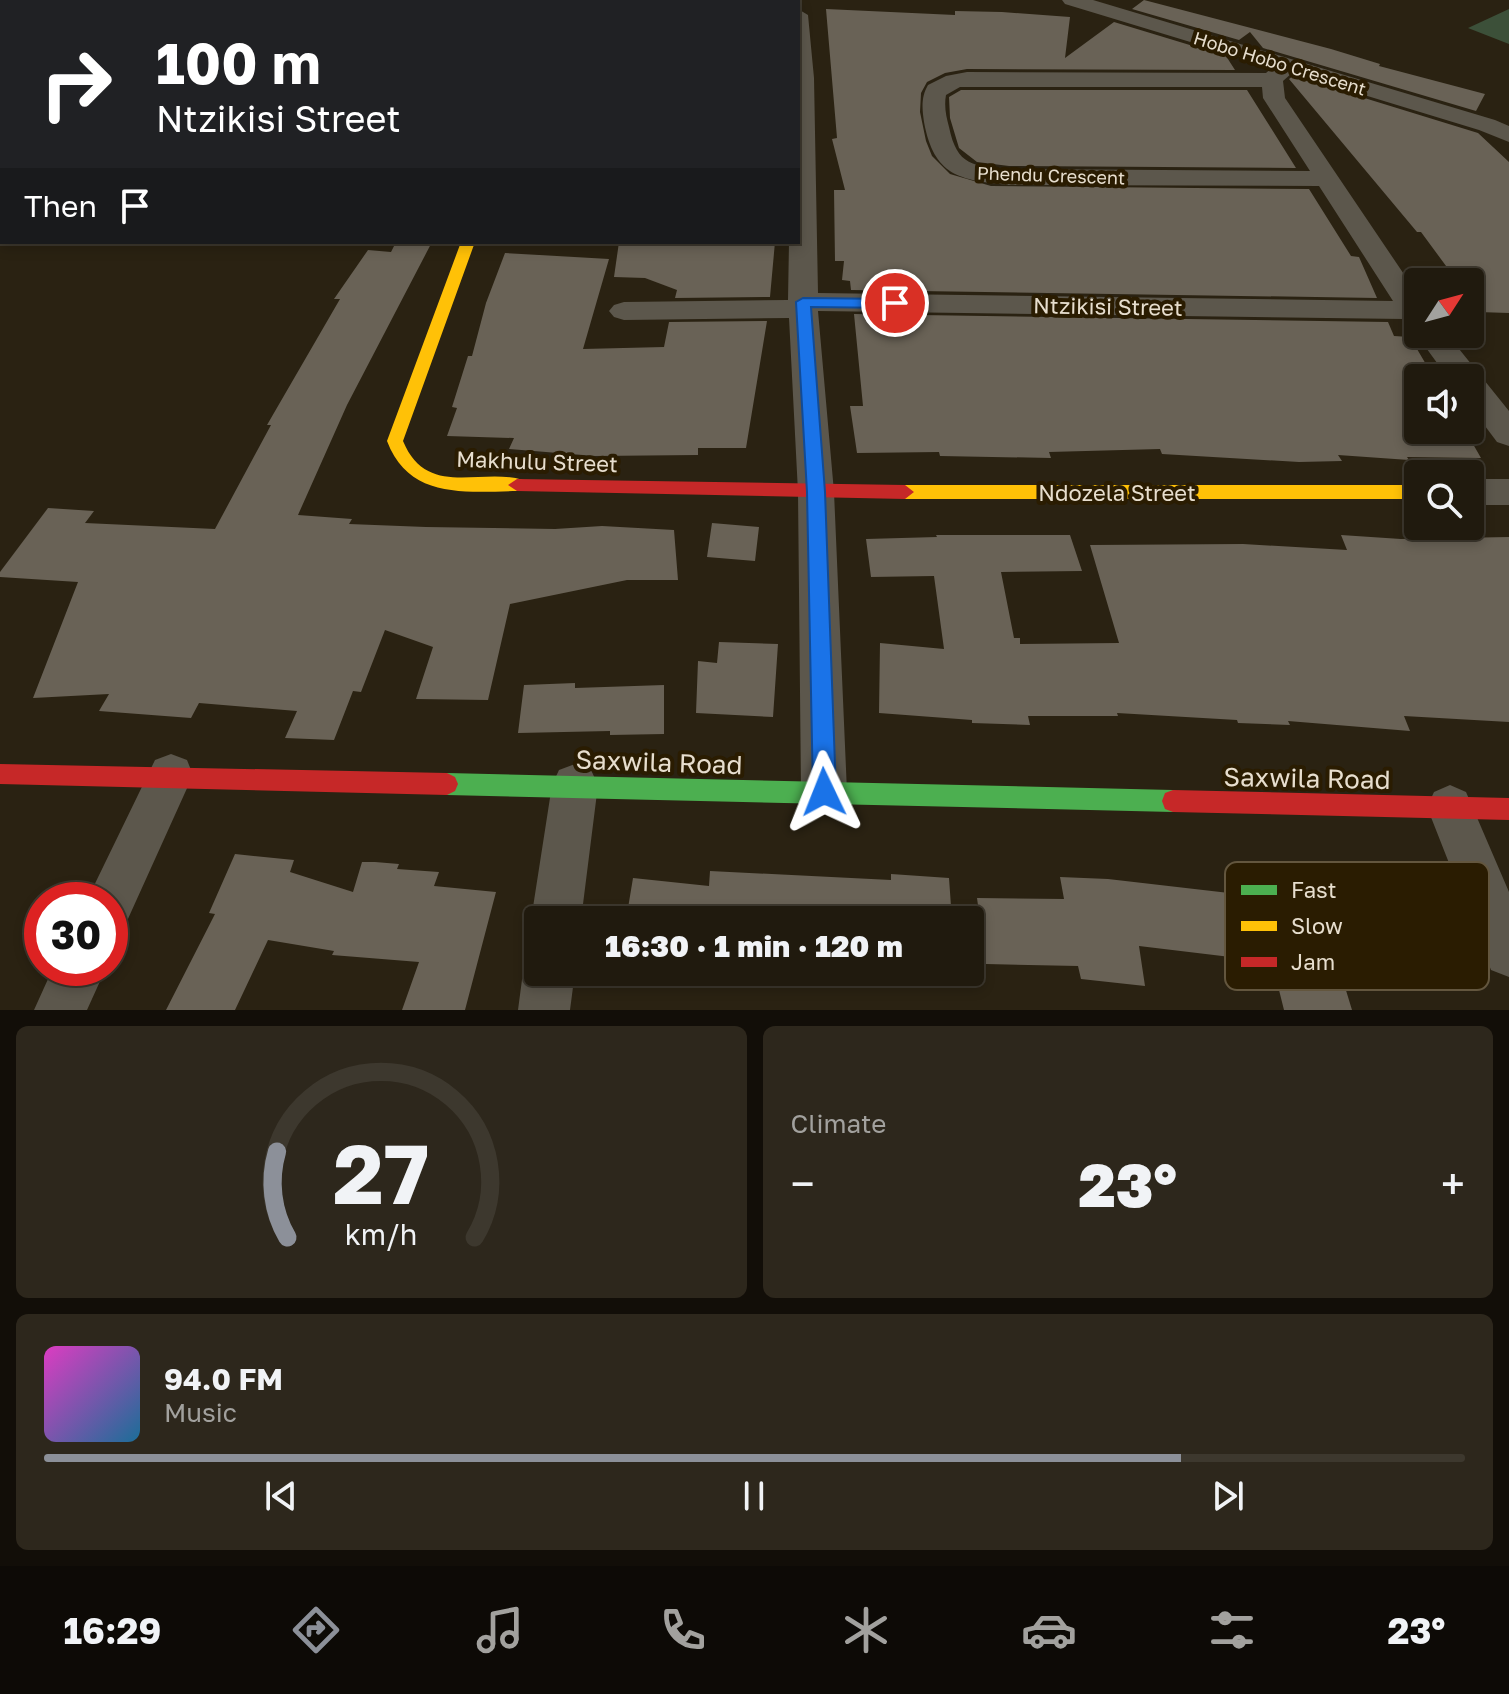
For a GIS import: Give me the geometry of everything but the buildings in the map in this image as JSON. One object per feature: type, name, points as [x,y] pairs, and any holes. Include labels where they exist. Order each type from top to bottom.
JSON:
[{"type":"street","points":[[720,0],[783,0]]},
{"type":"street","name":"Hobo Hobo Crescent","points":[[1072,0],[1280,73],[1498,130]]},
{"type":"street","points":[[800,57],[803,306],[816,492],[824,792]]},
{"type":"street","points":[[1280,73],[1274,98],[1404,295]]},
{"type":"street","name":"Phendu Crescent","points":[[1280,73],[967,79],[954,81],[936,90],[933,104],[939,144],[952,165],[969,173],[1009,177],[1330,179]]},
{"type":"street","name":"Makhulu Street","points":[[467,244],[395,441],[396,452],[407,468],[425,478],[450,484],[816,492]]},
{"type":"street","points":[[624,311],[803,306]]},
{"type":"street","name":"Ntzikisi Street","points":[[803,306],[1404,320]]},
{"type":"street","points":[[1442,348],[1454,364]]},
{"type":"street","points":[[1484,402],[1509,434]]},
{"type":"street","name":"Ndozela Street","points":[[816,492],[1404,492]]},
{"type":"street","points":[[1484,492],[1509,492]]},
{"type":"street","name":"Saxwila Road","points":[[0,774],[171,775],[1509,809]]},
{"type":"street","points":[[120,882],[171,775]]},
{"type":"street","points":[[558,906],[575,785]]},
{"type":"street","points":[[1450,807],[1472,862]]},
{"type":"street","points":[[1489,903],[1509,952]]},
{"type":"street","points":[[60,1010],[71,986]]},
{"type":"street","points":[[544,1010],[547,986]]},
{"type":"green space","points":[[1509,9],[1509,44],[1468,28]]},
{"type":"traffic: fast","points":[[447,784],[1173,801]]},
{"type":"traffic: slow","points":[[467,244],[395,441],[402,458],[413,470],[428,478],[463,485],[517,485]]},
{"type":"traffic: slow","points":[[905,492],[1404,492]]},
{"type":"traffic: jam","points":[[517,485],[905,492]]},
{"type":"traffic: jam","points":[[0,774],[447,784]]},
{"type":"traffic: jam","points":[[1173,801],[1509,809]]},
{"type":"route","points":[[824,792],[816,492],[803,302],[895,303]]}]
